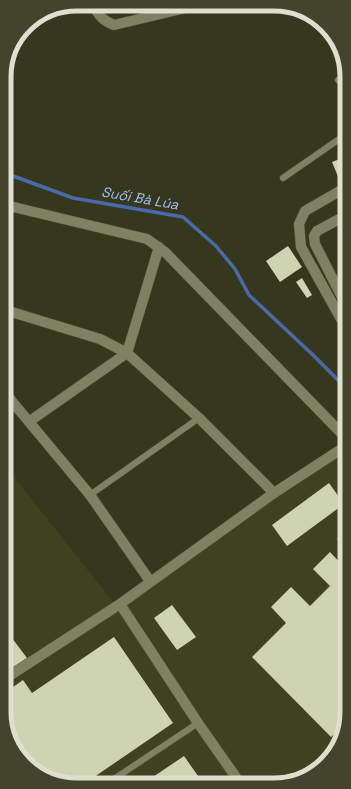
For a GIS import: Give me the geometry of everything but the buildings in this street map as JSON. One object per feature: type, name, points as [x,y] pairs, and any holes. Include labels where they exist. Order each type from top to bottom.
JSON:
[{"type":"street","points":[[96,11],[105,22],[114,25],[173,11]]},
{"type":"street","points":[[340,191],[304,211],[299,224],[301,247],[340,317]]},
{"type":"street","points":[[11,206],[86,225],[130,233],[147,239],[159,248],[340,440]]},
{"type":"street","points":[[340,219],[317,231],[314,236],[315,244],[340,293]]},
{"type":"street","points":[[30,422],[127,353],[159,248]]},
{"type":"street","points":[[11,312],[100,338],[127,353],[199,418],[274,493]]},
{"type":"street","points":[[11,400],[90,495],[150,581]]},
{"type":"street","points":[[11,675],[120,604],[274,493],[340,448]]},
{"type":"street","points":[[120,604],[198,723],[236,778]]},
{"type":"lane","points":[[283,178],[340,138]]},
{"type":"lane","points":[[90,495],[199,418]]},
{"type":"lane","points":[[116,778],[198,723]]},
{"type":"shaded area","points":[[340,455],[339,725],[335,737],[324,756],[307,769],[291,776],[274,778],[242,778],[201,720],[125,605],[278,496]]},
{"type":"shaded area","points":[[11,473],[114,603],[232,778],[64,777],[56,775],[40,767],[27,756],[22,749],[13,729],[11,712]]},
{"type":"waterway","name":"Suối Bà Lúa","points":[[11,175],[73,198],[183,217],[216,246],[235,269],[249,295],[340,382]]}]
